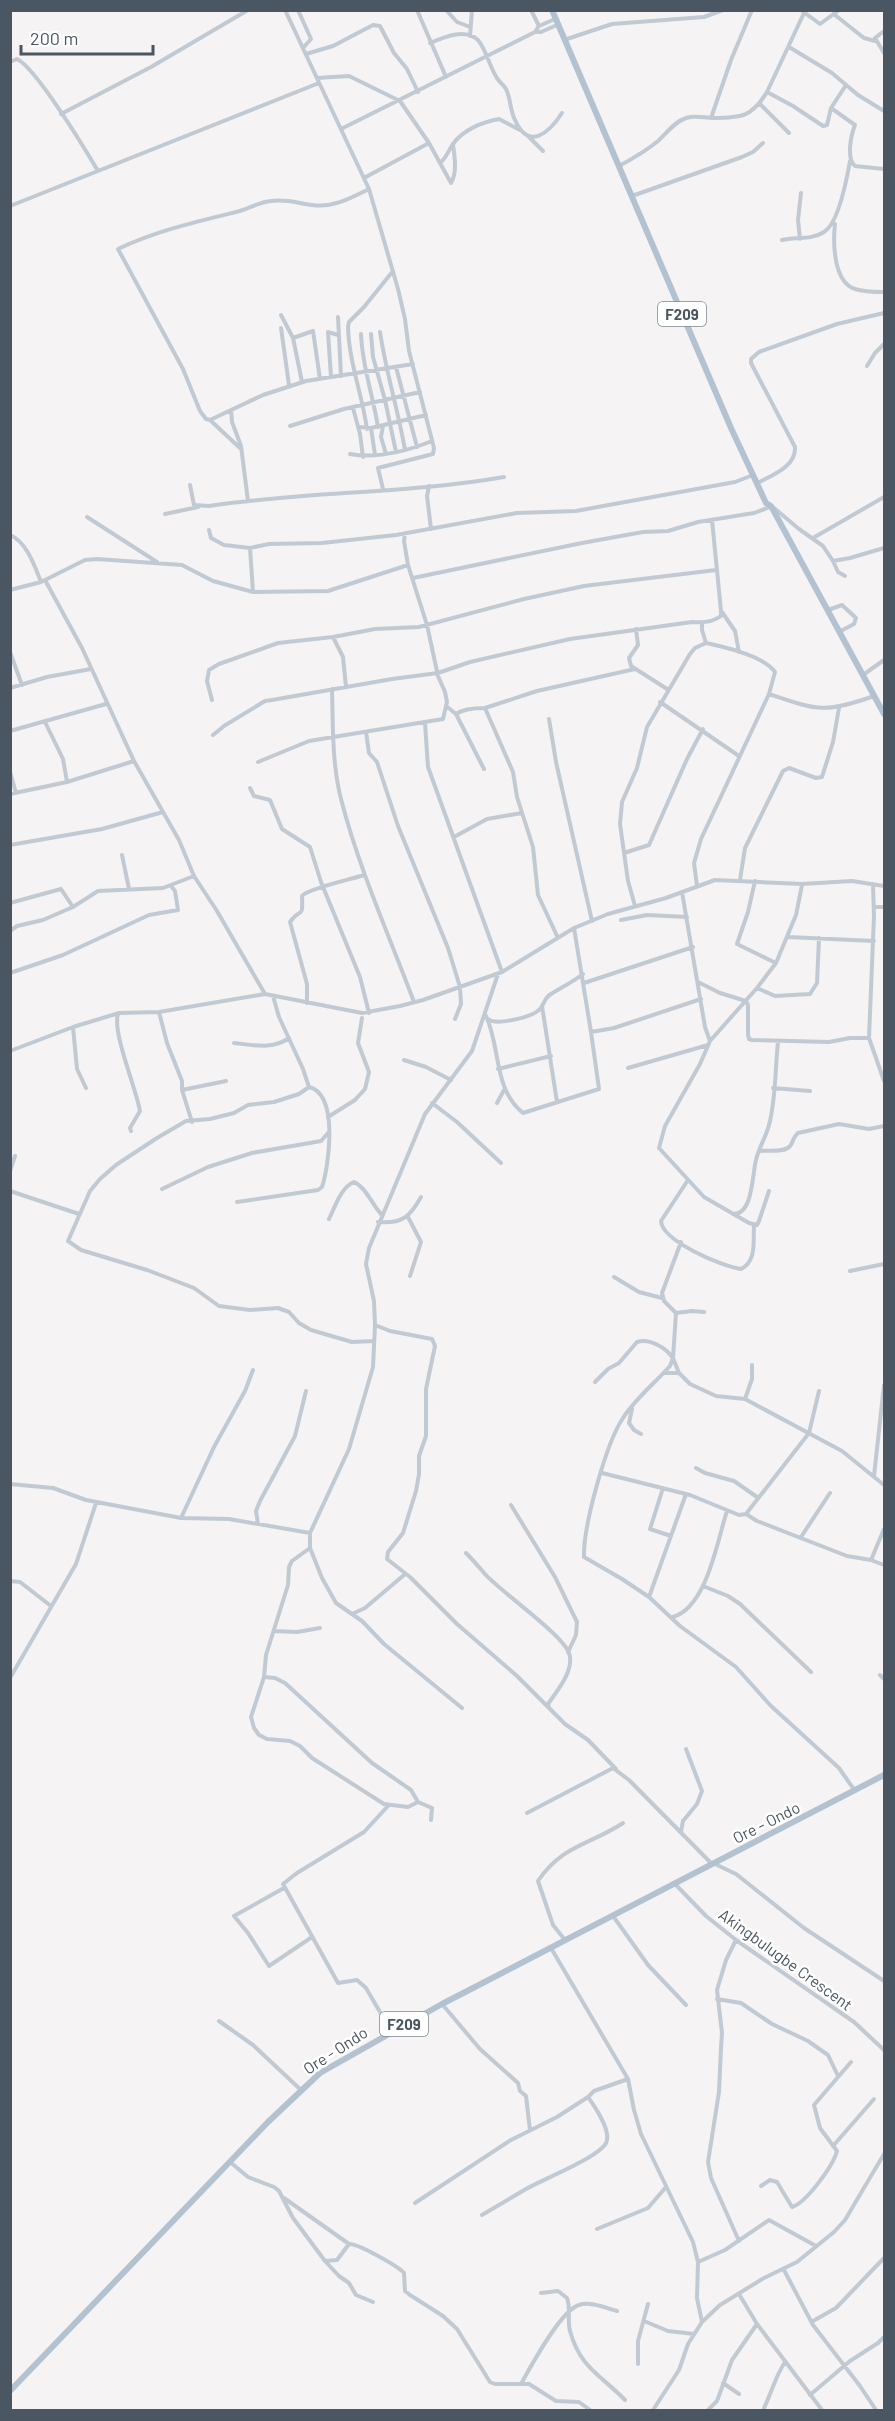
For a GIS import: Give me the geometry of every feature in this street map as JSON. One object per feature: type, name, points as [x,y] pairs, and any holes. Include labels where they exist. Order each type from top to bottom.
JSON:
[{"type":"main road","name":"F209","points":[[552,10],[731,428],[768,505],[885,714]]},
{"type":"main road","name":"Ore - Ondo","points":[[10,2391],[230,2162],[326,2068],[442,2004],[885,1775]]},
{"type":"street","points":[[61,114],[151,67],[248,10]]},
{"type":"street","points":[[285,10],[369,189],[405,318],[413,364],[432,441],[433,454],[378,468],[383,489]]},
{"type":"street","points":[[298,10],[311,39],[303,48]]},
{"type":"street","points":[[417,10],[446,77]]},
{"type":"street","points":[[446,10],[457,22],[471,27]]},
{"type":"street","points":[[470,36],[472,10]]},
{"type":"street","points":[[531,10],[541,32]]},
{"type":"street","points":[[563,40],[612,24],[704,17],[723,10]]},
{"type":"street","points":[[711,118],[731,60],[752,10]]},
{"type":"street","points":[[619,166],[684,119],[702,116],[711,118],[749,115],[760,104],[767,92],[803,12],[820,24],[839,10]]},
{"type":"street","points":[[835,15],[864,38],[875,41],[885,53]]},
{"type":"street","points":[[538,26],[556,22]]},
{"type":"street","points":[[341,129],[535,32],[541,32],[556,22]]},
{"type":"street","points":[[306,54],[333,45],[373,25],[380,26],[394,53],[407,69],[418,92]]},
{"type":"street","points":[[535,32],[538,26]]},
{"type":"street","points":[[875,41],[875,38],[885,31]]},
{"type":"street","points":[[430,43],[453,35],[470,36],[481,44],[496,77],[506,88],[513,118],[520,130]]},
{"type":"street","points":[[789,47],[832,73],[846,86],[885,111]]},
{"type":"street","points":[[10,62],[17,59],[24,62],[98,171]]},
{"type":"street","points":[[10,207],[318,80],[349,76],[400,101],[429,143],[451,183],[455,163],[453,144]]},
{"type":"street","points":[[767,92],[794,106],[823,126],[827,125],[831,108],[846,86]]},
{"type":"street","points":[[760,104],[789,133]]},
{"type":"street","points":[[831,108],[855,125],[851,134],[850,161],[835,220],[834,258],[844,279],[855,289],[885,292]]},
{"type":"street","points":[[527,135],[535,137],[543,135],[550,130],[562,113]]},
{"type":"street","points":[[440,164],[447,157],[453,144],[467,130],[491,120],[505,120],[527,135],[543,151]]},
{"type":"street","points":[[364,178],[429,143]]},
{"type":"street","points":[[631,196],[753,152],[763,144]]},
{"type":"street","points":[[850,161],[855,166],[885,169]]},
{"type":"street","points":[[241,449],[203,416],[183,369],[118,249],[145,236],[238,212],[267,201],[282,199],[313,206],[328,205],[340,203],[369,189]]},
{"type":"street","points":[[800,239],[798,220],[801,193]]},
{"type":"street","points":[[782,240],[800,239],[823,233],[835,220]]},
{"type":"street","points":[[375,455],[349,346],[349,322],[393,271]]},
{"type":"street","points":[[758,483],[791,462],[795,454],[795,447],[750,363],[751,359],[759,352],[837,324],[883,313],[885,319]]},
{"type":"street","points":[[281,315],[293,338],[302,382]]},
{"type":"street","points":[[338,317],[341,376]]},
{"type":"street","points":[[281,328],[290,385]]},
{"type":"street","points":[[293,338],[314,330],[320,379]]},
{"type":"street","points":[[331,377],[328,332],[338,335]]},
{"type":"street","points":[[380,332],[405,450]]},
{"type":"street","points":[[361,334],[364,372],[374,403],[378,426]]},
{"type":"street","points":[[371,334],[372,357],[385,400],[386,424],[396,452]]},
{"type":"street","points":[[867,366],[875,353],[885,344]]},
{"type":"street","points":[[210,420],[290,385],[413,364]]},
{"type":"street","points":[[396,366],[417,447]]},
{"type":"street","points":[[290,426],[420,392]]},
{"type":"street","points":[[353,408],[363,457]]},
{"type":"street","points":[[231,411],[246,473],[248,501]]},
{"type":"street","points":[[358,427],[369,428],[426,415]]},
{"type":"street","points":[[386,424],[381,437],[386,454]]},
{"type":"street","points":[[360,434],[369,428]]},
{"type":"street","points":[[350,454],[363,457],[386,454],[432,441]]},
{"type":"street","points":[[209,530],[211,538],[216,542],[250,548],[269,544],[322,543],[431,529],[517,513],[576,511],[735,482],[754,475]]},
{"type":"street","points":[[165,514],[199,506],[471,483],[504,477]]},
{"type":"street","points":[[190,485],[194,505],[199,506]]},
{"type":"street","points":[[429,486],[427,496],[431,529]]},
{"type":"street","points":[[813,538],[885,497]]},
{"type":"street","points":[[413,578],[602,539],[643,532],[668,531],[686,524],[754,513],[768,505],[823,546],[838,572],[845,576]]},
{"type":"street","points":[[87,517],[161,564]]},
{"type":"street","points":[[213,735],[265,701],[411,675],[438,673],[470,662],[553,642],[636,629],[702,623],[720,617],[712,520]]},
{"type":"street","points":[[258,762],[309,741],[443,719],[446,706],[445,692],[438,673],[428,625],[422,613],[408,565],[405,533]]},
{"type":"street","points":[[10,535],[21,542],[82,648],[106,704],[117,720],[134,761],[179,840],[194,876],[218,911],[265,994]]},
{"type":"street","points":[[250,548],[253,592]]},
{"type":"street","points":[[833,561],[885,548]]},
{"type":"street","points":[[10,590],[43,581],[85,560],[186,566],[213,581],[253,592],[327,591],[408,565]]},
{"type":"street","points":[[212,700],[207,681],[208,670],[278,643],[333,637],[364,630],[402,629],[428,625],[524,599],[584,586],[716,570]]},
{"type":"street","points":[[826,611],[842,605],[856,618],[854,624],[838,633]]},
{"type":"street","points":[[721,611],[735,631],[739,652]]},
{"type":"street","points":[[702,623],[706,643]]},
{"type":"street","points":[[636,629],[638,645],[628,662],[667,689]]},
{"type":"street","points":[[333,637],[343,657],[346,687]]},
{"type":"street","points":[[634,906],[619,816],[622,802],[636,768],[647,727],[660,702],[690,654],[695,648],[706,643],[739,652],[774,669],[775,672],[769,694],[701,839],[694,863],[697,886]]},
{"type":"street","points":[[10,652],[22,685]]},
{"type":"street","points":[[862,675],[885,660]]},
{"type":"street","points":[[10,688],[47,677],[91,669]]},
{"type":"street","points":[[456,714],[460,711],[484,708],[537,692],[635,669]]},
{"type":"street","points":[[332,689],[333,736],[341,799],[364,875],[384,920],[414,1002]]},
{"type":"street","points":[[769,694],[813,708],[839,708],[874,696]]},
{"type":"street","points":[[660,702],[703,729],[739,756]]},
{"type":"street","points":[[10,731],[106,704]]},
{"type":"street","points":[[446,706],[456,714],[484,769]]},
{"type":"street","points":[[484,708],[513,772],[522,813],[533,847],[538,895],[558,938]]},
{"type":"street","points":[[740,880],[745,848],[783,771],[789,768],[816,778],[822,777],[833,742],[839,708]]},
{"type":"street","points":[[549,719],[556,762],[592,921]]},
{"type":"street","points":[[45,722],[63,759],[67,782]]},
{"type":"street","points":[[425,723],[428,767],[500,972],[472,1051],[432,1103],[378,1222],[366,1258],[375,1325],[373,1367],[349,1449],[310,1533],[310,1548],[322,1578],[336,1603],[462,1708]]},
{"type":"street","points":[[624,853],[650,845],[687,759],[703,729]]},
{"type":"street","points":[[366,732],[369,753],[377,762],[398,826],[448,948],[462,997],[459,1013],[455,1019]]},
{"type":"street","points":[[10,772],[13,794],[67,782],[134,761]]},
{"type":"street","points":[[250,788],[257,799],[270,800],[282,829],[310,847],[323,888],[360,976],[369,1012]]},
{"type":"street","points":[[10,845],[108,828],[163,812]]},
{"type":"street","points":[[453,838],[487,819],[522,813]]},
{"type":"street","points":[[122,855],[129,889]]},
{"type":"street","points":[[307,1003],[307,984],[290,922],[293,917],[301,914],[303,893],[364,875]]},
{"type":"street","points":[[10,931],[17,926],[43,920],[73,907],[99,891],[164,888],[194,876]]},
{"type":"street","points":[[10,1051],[73,1027],[119,1013],[159,1012],[265,994],[369,1012],[414,1002],[500,972],[574,928],[715,880],[802,884],[852,881],[885,886]]},
{"type":"street","points":[[755,881],[737,944],[776,963]]},
{"type":"street","points":[[754,1225],[704,1197],[659,1148],[665,1126],[700,1064],[709,1043],[776,963],[796,915],[802,884]]},
{"type":"street","points":[[873,885],[874,941],[870,1038],[885,1081]]},
{"type":"street","points":[[10,973],[63,955],[149,915],[178,910],[175,891],[171,886]]},
{"type":"street","points":[[10,903],[62,889],[73,907]]},
{"type":"street","points":[[682,892],[709,1043]]},
{"type":"street","points":[[874,907],[885,907]]},
{"type":"street","points":[[621,920],[647,915],[687,917]]},
{"type":"street","points":[[485,1016],[493,1032],[498,1069],[505,1089],[523,1113],[599,1089],[583,974],[574,928]]},
{"type":"street","points":[[788,937],[874,941]]},
{"type":"street","points":[[757,988],[775,996],[810,994],[815,990],[819,938]]},
{"type":"street","points":[[584,983],[693,947]]},
{"type":"street","points":[[485,1016],[492,1022],[500,1023],[534,1013],[550,994],[583,974]]},
{"type":"street","points":[[698,981],[720,993],[746,1001]]},
{"type":"street","points":[[237,1202],[318,1190],[322,1187],[330,1152],[328,1117],[319,1094],[309,1087],[279,1017],[273,995]]},
{"type":"street","points":[[591,1032],[614,1028],[701,999]]},
{"type":"street","points":[[746,1001],[749,1039],[778,1042],[829,1042],[850,1038],[870,1038]]},
{"type":"street","points":[[542,1006],[557,1102]]},
{"type":"street","points":[[159,1012],[167,1043],[183,1081],[182,1090],[192,1122]]},
{"type":"street","points":[[119,1013],[117,1018],[119,1037],[136,1088],[140,1111],[130,1128],[131,1131]]},
{"type":"street","points":[[328,1117],[355,1100],[365,1089],[369,1072],[358,1043],[362,1018]]},
{"type":"street","points":[[73,1027],[77,1069],[86,1088]]},
{"type":"street","points":[[234,1044],[272,1046],[279,1045],[289,1038]]},
{"type":"street","points":[[732,1214],[740,1215],[748,1203],[758,1151],[770,1123],[778,1042]]},
{"type":"street","points":[[628,1068],[709,1043]]},
{"type":"street","points":[[498,1069],[551,1056]]},
{"type":"street","points":[[405,1059],[451,1080]]},
{"type":"street","points":[[182,1090],[225,1081]]},
{"type":"street","points":[[309,1087],[306,1091],[287,1098],[248,1105],[234,1113],[192,1122],[186,1121],[177,1126],[116,1165],[90,1191],[68,1241],[81,1250],[147,1270],[194,1288],[219,1306],[250,1310],[278,1308],[289,1312],[299,1323],[311,1330],[352,1342],[374,1341]]},
{"type":"street","points":[[773,1088],[810,1091]]},
{"type":"street","points":[[496,1103],[505,1089]]},
{"type":"street","points":[[432,1103],[463,1127],[501,1163]]},
{"type":"street","points":[[758,1151],[787,1149],[798,1133],[839,1124],[869,1129],[885,1126]]},
{"type":"street","points":[[162,1189],[215,1165],[252,1153],[321,1141],[328,1132]]},
{"type":"street","points":[[10,1171],[15,1156]]},
{"type":"street","points":[[688,1180],[661,1221],[664,1229],[708,1259],[741,1269],[749,1263],[753,1255],[754,1225],[759,1221],[769,1191]]},
{"type":"street","points":[[329,1219],[342,1193],[348,1185],[354,1182],[362,1186],[374,1207],[382,1215]]},
{"type":"street","points":[[10,1191],[79,1214]]},
{"type":"street","points":[[378,1222],[390,1223],[408,1217],[421,1197]]},
{"type":"street","points":[[408,1217],[421,1242],[410,1276]]},
{"type":"street","points":[[662,1298],[665,1280],[681,1242]]},
{"type":"street","points":[[850,1271],[885,1264]]},
{"type":"street","points":[[614,1277],[639,1292],[662,1298],[676,1313],[674,1359],[623,1418],[604,1457],[591,1512],[584,1557],[649,1597],[680,1626],[736,1667],[770,1705],[839,1768],[855,1792]]},
{"type":"street","points":[[676,1313],[704,1312]]},
{"type":"street","points":[[375,1325],[390,1331],[432,1339],[435,1346],[426,1389],[426,1436],[418,1456],[419,1474],[416,1491],[403,1533],[387,1559],[404,1575],[410,1577],[457,1624],[517,1676],[573,1731],[588,1740],[713,1864],[736,1874],[804,1928],[885,1981]]},
{"type":"street","points":[[595,1382],[608,1369],[619,1363],[637,1342],[650,1342],[661,1347],[674,1359],[679,1373],[690,1384],[705,1393],[745,1399],[842,1451],[885,1485]]},
{"type":"street","points":[[745,1399],[752,1379],[752,1365]]},
{"type":"street","points":[[182,1518],[214,1447],[245,1391],[253,1370]]},
{"type":"street","points":[[664,1373],[679,1373]]},
{"type":"street","points":[[874,1477],[884,1385]]},
{"type":"street","points":[[258,1524],[256,1511],[295,1436],[306,1391]]},
{"type":"street","points":[[746,1514],[809,1433],[819,1391]]},
{"type":"street","points":[[633,1405],[629,1423],[641,1434]]},
{"type":"street","points":[[696,1468],[705,1473],[734,1481],[757,1497]]},
{"type":"street","points":[[602,1473],[686,1494],[727,1511],[739,1515],[746,1514],[758,1521],[847,1556],[885,1565]]},
{"type":"street","points":[[10,1484],[53,1488],[96,1503],[182,1518],[229,1519],[310,1533]]},
{"type":"street","points":[[663,1488],[650,1529],[671,1536]]},
{"type":"street","points":[[801,1537],[830,1493]]},
{"type":"street","points":[[649,1597],[686,1494]]},
{"type":"street","points":[[10,1678],[76,1564],[96,1503]]},
{"type":"street","points":[[511,1505],[555,1577],[577,1622],[576,1635],[568,1652],[569,1666],[564,1680],[548,1704],[549,1709]]},
{"type":"street","points":[[673,1617],[694,1603],[703,1586],[727,1511]]},
{"type":"street","points":[[871,1560],[885,1529]]},
{"type":"street","points":[[310,1548],[292,1561],[289,1567],[288,1585],[266,1655],[264,1677],[251,1720],[259,1735],[267,1739],[295,1743],[312,1758],[389,1806],[408,1807],[418,1802]]},
{"type":"street","points":[[466,1553],[485,1574],[556,1638],[568,1652]]},
{"type":"street","points":[[352,1614],[364,1608],[404,1575]]},
{"type":"street","points":[[10,1581],[20,1582],[51,1606]]},
{"type":"street","points":[[703,1586],[728,1596],[740,1604],[811,1672]]},
{"type":"street","points":[[274,1630],[297,1632],[320,1628]]},
{"type":"street","points":[[264,1677],[275,1678],[285,1683],[372,1763],[411,1790],[418,1802],[432,1808],[431,1820]]},
{"type":"street","points":[[682,1833],[683,1821],[697,1804],[702,1791],[686,1749]]},
{"type":"street","points":[[526,1813],[577,1789],[610,1769],[615,1769]]},
{"type":"street","points":[[389,1806],[372,1826],[285,1880],[284,1888],[303,1917],[338,1983],[357,1980],[366,1988],[391,2031]]},
{"type":"street","points":[[565,1941],[554,1925],[538,1881],[547,1867],[562,1853],[611,1831],[623,1822]]},
{"type":"street","name":"Akingbulugbe Crescent","points":[[675,1884],[706,1916],[736,1940],[854,2022],[874,2044],[885,2050]]},
{"type":"street","points":[[284,1888],[234,1916],[269,1966],[312,1937]]},
{"type":"street","points":[[613,1916],[648,1965],[687,2005]]},
{"type":"street","points":[[736,1940],[720,1976],[717,1999],[722,2048],[719,2092],[708,2162],[714,2186],[739,2241]]},
{"type":"street","points":[[551,1948],[628,2079],[641,2134],[690,2235],[698,2262],[697,2298],[702,2322]]},
{"type":"street","points":[[717,1999],[741,2003],[772,2024],[808,2041],[828,2055],[838,2076]]},
{"type":"street","points":[[442,2004],[480,2049],[518,2083],[520,2091],[526,2097],[530,2130]]},
{"type":"street","points":[[219,2021],[253,2045],[301,2090]]},
{"type":"street","points":[[761,2186],[774,2180],[789,2205],[795,2207],[812,2191],[836,2156],[837,2151],[820,2128],[814,2105],[851,2062]]},
{"type":"street","points":[[415,2203],[511,2140],[588,2097],[594,2091],[628,2079]]},
{"type":"street","points":[[482,2215],[527,2188],[592,2156],[604,2145],[607,2141],[606,2130],[588,2097]]},
{"type":"street","points":[[833,2146],[874,2099]]},
{"type":"street","points":[[652,2410],[679,2370],[683,2353],[702,2322],[720,2305],[764,2278],[797,2262],[845,2220],[885,2154]]},
{"type":"street","points":[[230,2162],[248,2177],[274,2187],[283,2198],[293,2218],[325,2261],[349,2283],[356,2295],[373,2302]]},
{"type":"street","points":[[597,2229],[648,2208],[666,2187]]},
{"type":"street","points":[[283,2198],[349,2244],[356,2244],[400,2269],[405,2280],[405,2290],[418,2303],[443,2316],[457,2329],[490,2382],[529,2384],[556,2401],[579,2402],[590,2410]]},
{"type":"street","points":[[698,2262],[718,2254],[769,2220],[816,2246]]},
{"type":"street","points":[[325,2261],[337,2260],[349,2244]]},
{"type":"street","points":[[813,2321],[836,2308],[885,2258]]},
{"type":"street","points":[[783,2270],[802,2307],[813,2321],[813,2325],[876,2410]]},
{"type":"street","points":[[541,2293],[558,2291],[563,2294],[569,2303],[569,2328],[581,2359],[590,2370],[625,2400]]},
{"type":"street","points":[[739,2294],[757,2324],[822,2410]]},
{"type":"street","points":[[521,2384],[555,2328],[568,2313],[582,2304],[617,2311]]},
{"type":"street","points":[[638,2364],[638,2341],[648,2304]]},
{"type":"street","points":[[644,2320],[649,2325],[668,2331],[693,2334]]},
{"type":"street","points":[[708,2410],[717,2401],[732,2360],[757,2324]]},
{"type":"street","points":[[810,2395],[844,2366],[885,2337]]},
{"type":"street","points":[[764,2408],[774,2380],[785,2362]]},
{"type":"street","points":[[723,2383],[739,2394]]}]
